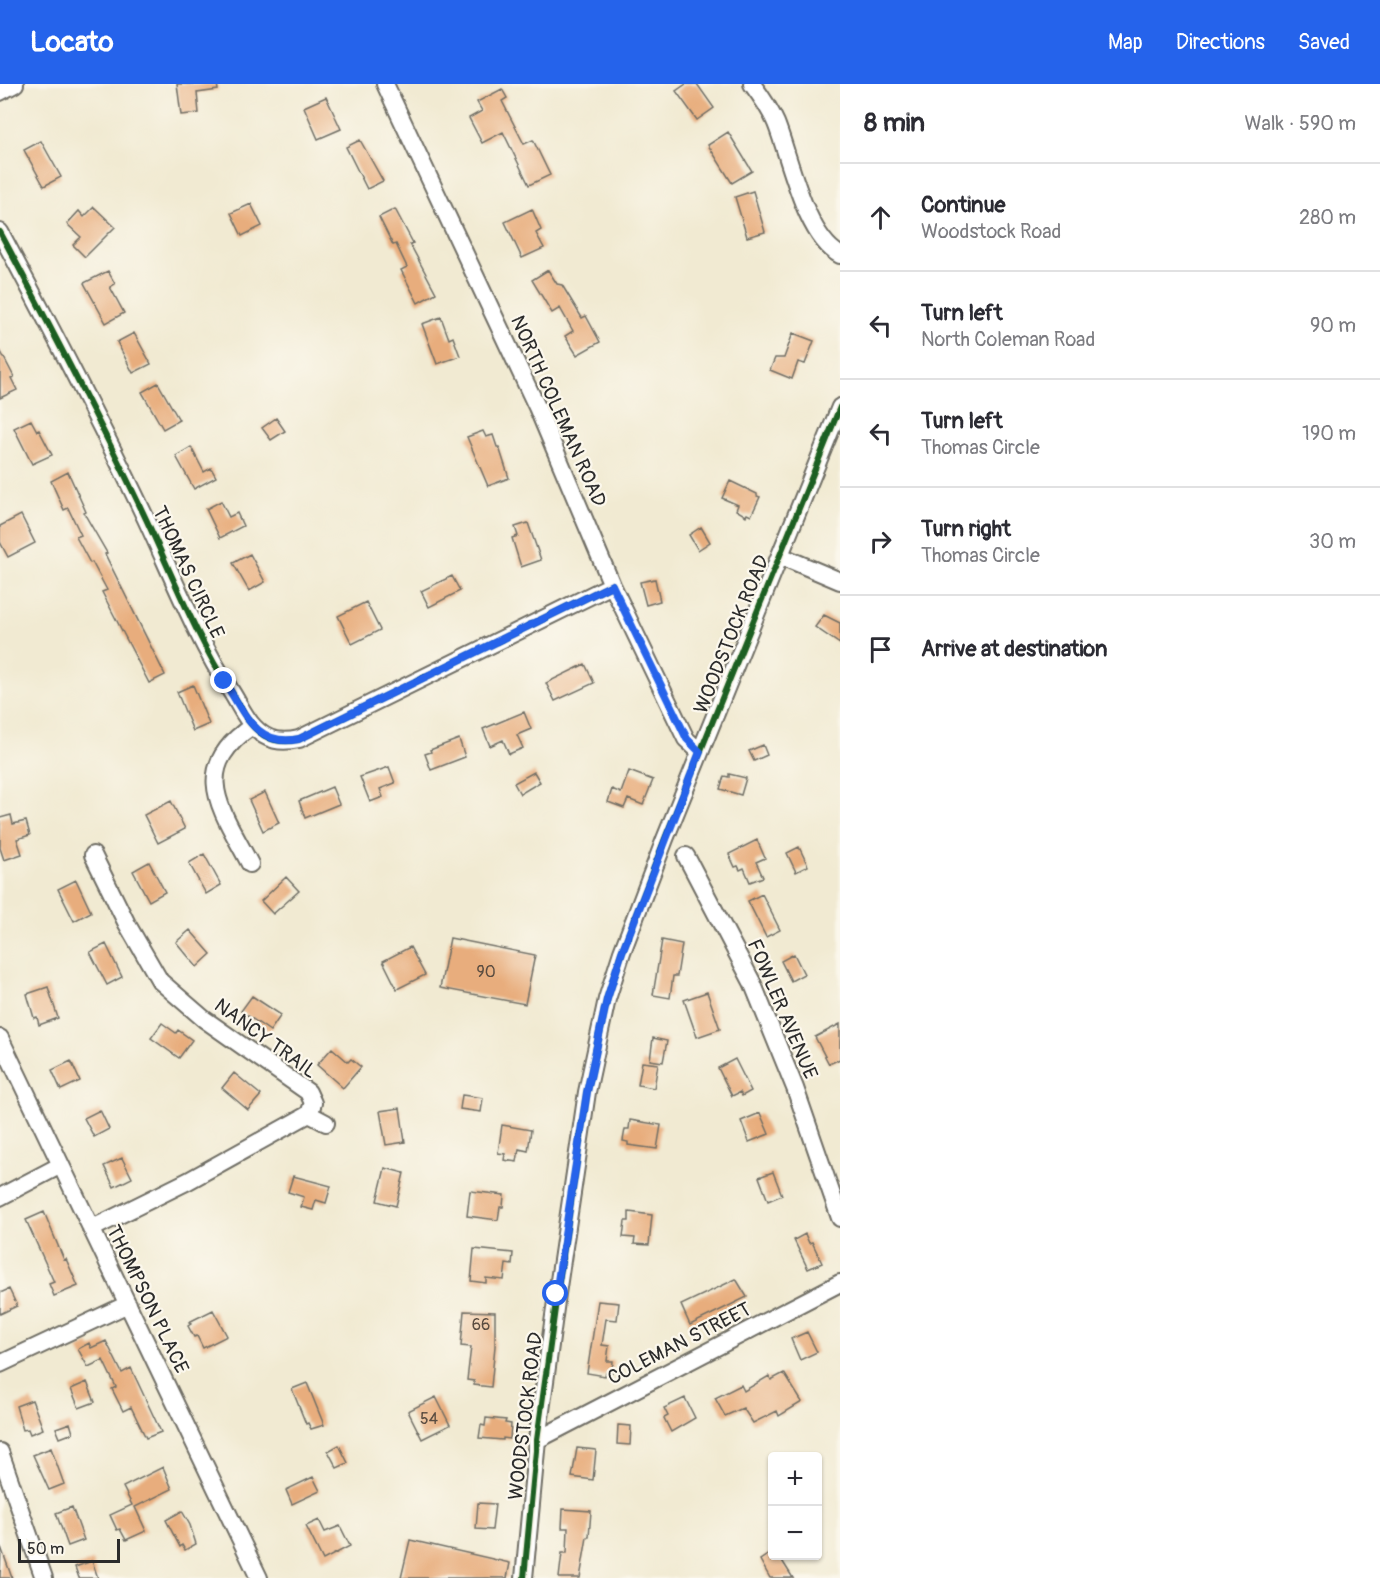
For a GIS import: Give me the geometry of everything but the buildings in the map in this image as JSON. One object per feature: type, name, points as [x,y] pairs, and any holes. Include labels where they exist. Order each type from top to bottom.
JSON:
[{"type":"street","points":[[0,92],[15,84]]},
{"type":"street","name":"NORTH COLEMAN ROAD","points":[[385,84],[537,407],[612,585],[687,739],[700,752]]},
{"type":"street","points":[[752,84],[776,122],[805,209],[818,231],[840,255]]},
{"type":"street","name":"THOMAS CIRCLE","points":[[0,232],[115,453],[205,646],[252,726],[263,736],[275,741],[286,742],[299,739],[612,585]]},
{"type":"street","name":"WOODSTOCK ROAD","points":[[524,1578],[537,1440],[556,1294],[596,1047],[607,999],[622,952],[700,752],[840,407]]},
{"type":"street","points":[[781,556],[840,581]]},
{"type":"street","points":[[250,864],[220,806],[215,781],[219,762],[226,748],[237,736],[252,726]]},
{"type":"street","name":"NANCY TRAIL","points":[[93,855],[127,924],[160,981],[204,1019],[308,1092],[313,1103],[309,1114]]},
{"type":"street","name":"FOWLER AVENUE","points":[[686,856],[752,982],[795,1088],[840,1218]]},
{"type":"street","name":"THOMPSON PLACE","points":[[0,1038],[259,1578]]},
{"type":"street","points":[[92,1229],[188,1181],[309,1114],[326,1123]]},
{"type":"street","points":[[0,1197],[61,1165]]},
{"type":"street","name":"COLEMAN STREET","points":[[537,1440],[840,1284]]},
{"type":"street","points":[[0,1364],[128,1304]]},
{"type":"street","points":[[0,1452],[44,1578]]},
{"type":"cycle path","points":[[0,232],[111,446],[186,608],[219,672],[254,727],[269,738],[280,741],[299,739],[612,585]]},
{"type":"cycle path","points":[[524,1578],[537,1440],[557,1294],[587,1092],[607,999],[622,952],[665,839],[840,407]]},
{"type":"route","points":[[224,681],[252,726],[263,736],[275,741],[286,742],[299,739],[612,585],[687,739],[700,752],[622,952],[607,999],[587,1092],[556,1294]]}]
